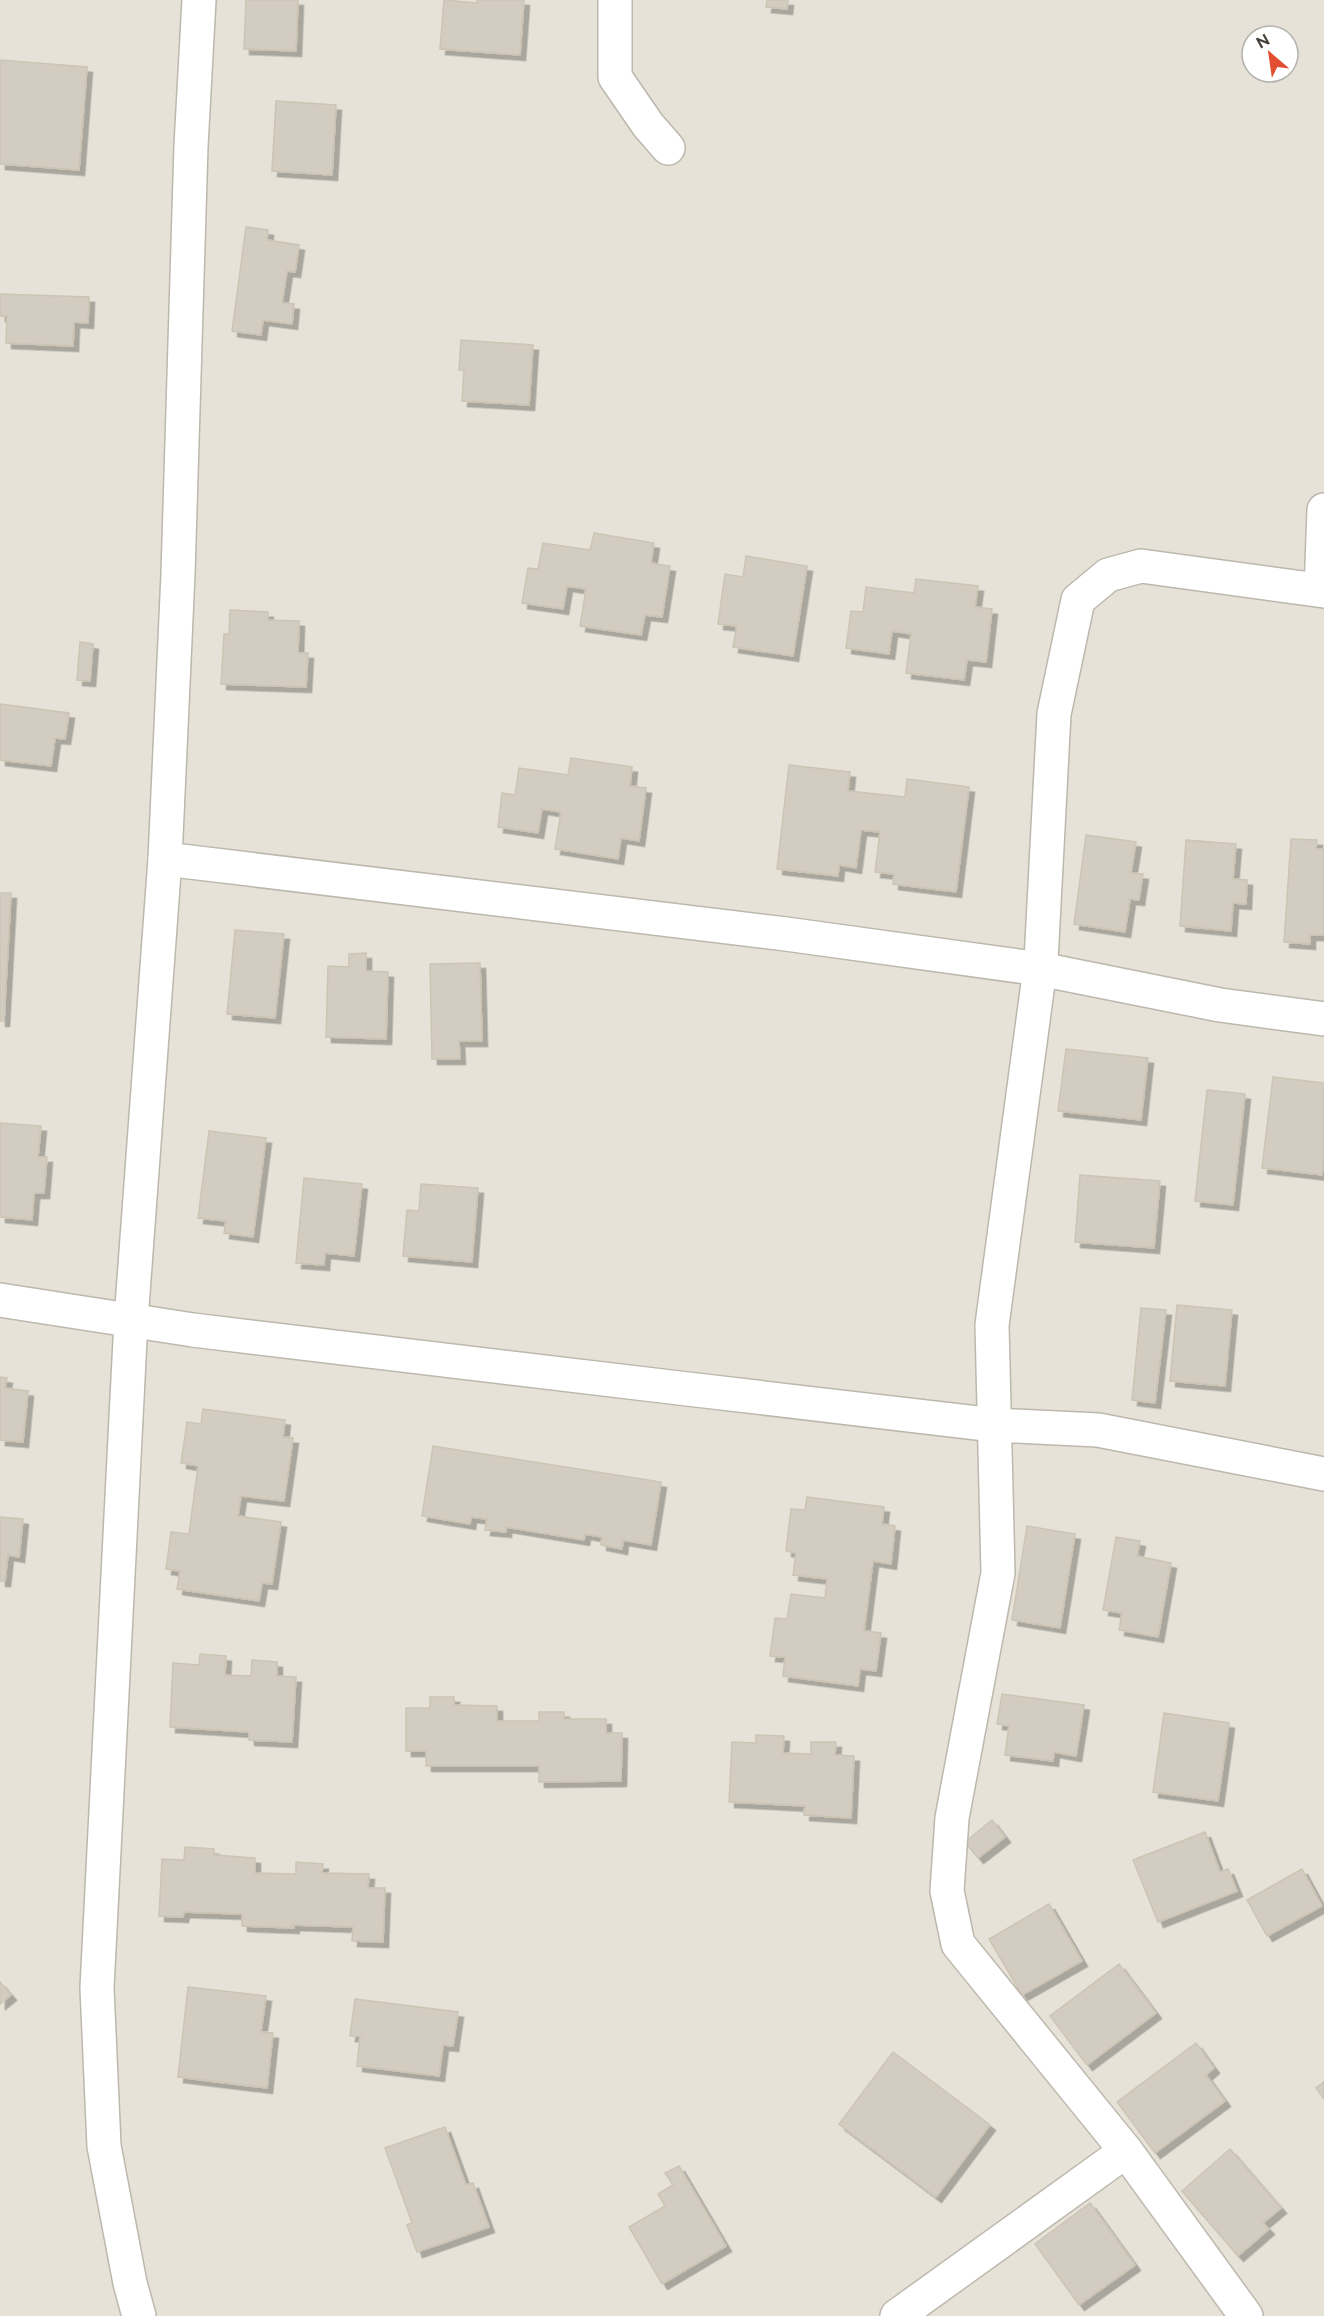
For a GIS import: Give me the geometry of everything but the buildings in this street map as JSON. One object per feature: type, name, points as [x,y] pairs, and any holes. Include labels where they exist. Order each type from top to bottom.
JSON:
[{"type":"street","points":[[139,2316],[130,2283],[104,2146],[97,1989],[131,1320],[165,859],[178,574],[191,146],[199,0]]},
{"type":"street","points":[[615,0],[615,77],[648,126],[668,148]]},
{"type":"street","points":[[1246,2316],[1126,2151],[958,1944],[947,1891],[952,1818],[998,1573],[992,1325],[1040,969],[1054,714],[1078,600],[1108,575],[1141,566],[1322,590],[1324,510]]},
{"type":"street","points":[[165,859],[786,934],[1040,969],[1220,1005],[1324,1019]]},
{"type":"street","points":[[0,1300],[205,1331],[994,1425],[1098,1430],[1324,1474]]},
{"type":"street","points":[[897,2316],[1126,2151]]},
{"type":"shaded area","points":[[0,0],[1324,0],[1324,2316],[0,2316]]}]
